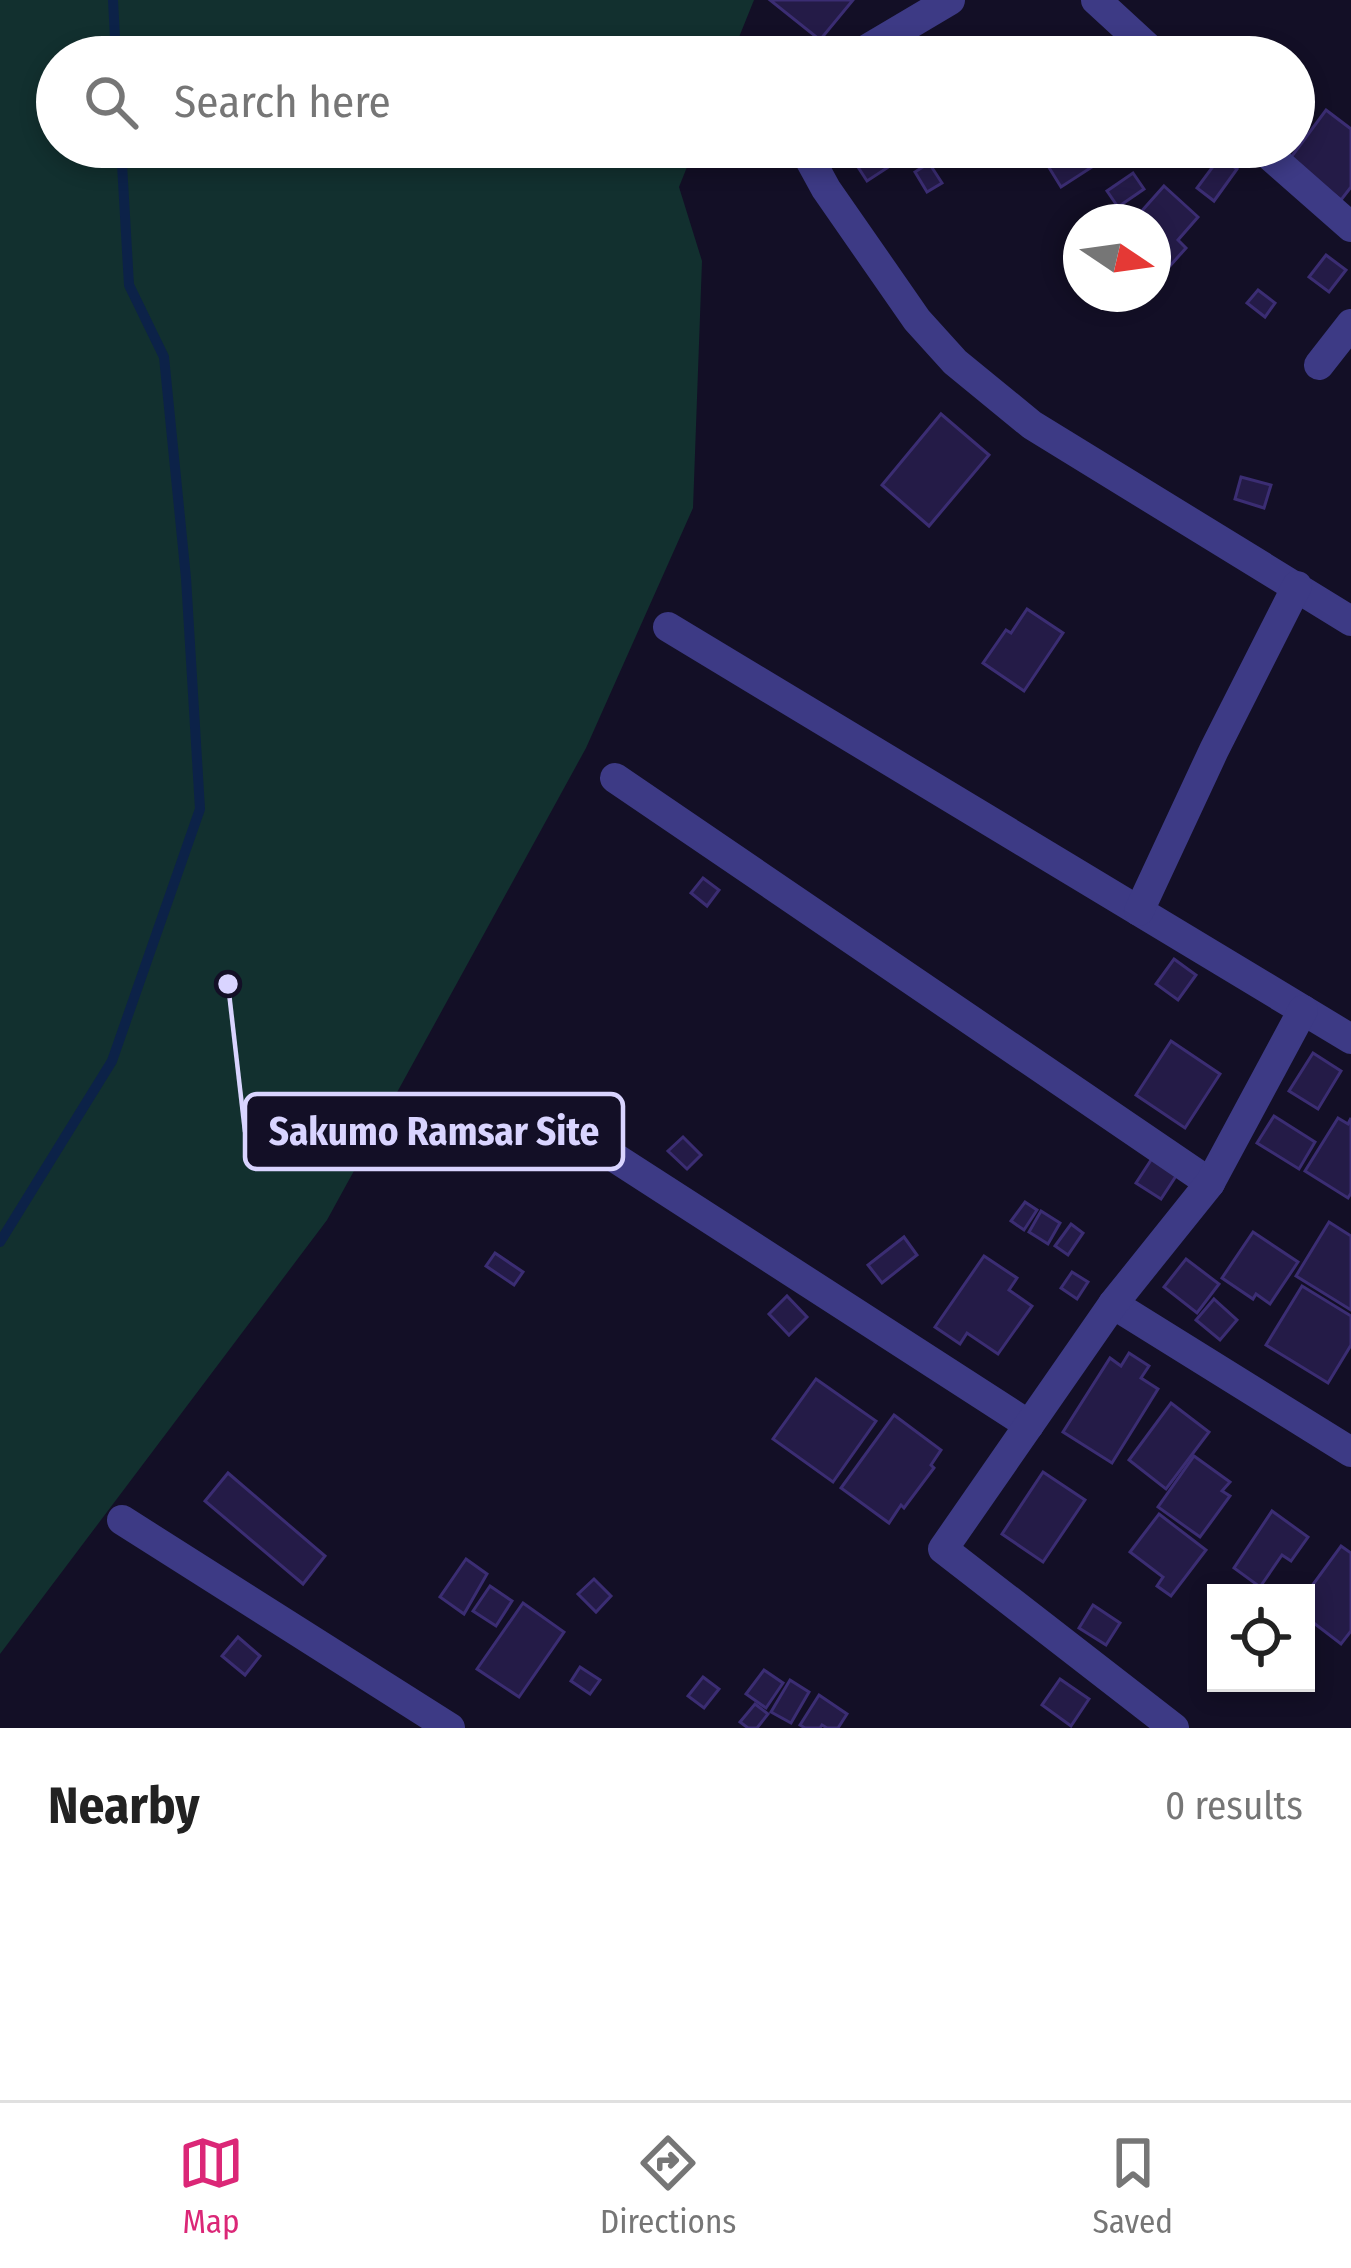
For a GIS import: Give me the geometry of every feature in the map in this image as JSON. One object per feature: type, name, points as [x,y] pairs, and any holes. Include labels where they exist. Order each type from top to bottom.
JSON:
[{"type":"street","points":[[889,36],[950,0]]},
{"type":"street","points":[[1096,0],[1135,36]]},
{"type":"street","points":[[814,168],[917,320],[955,362],[1032,425],[1351,621]]},
{"type":"street","points":[[1284,168],[1351,227]]},
{"type":"street","points":[[1319,365],[1351,324]]},
{"type":"street","points":[[1139,911],[1297,586]]},
{"type":"street","points":[[668,627],[1351,1039]]},
{"type":"street","points":[[615,778],[1210,1184]]},
{"type":"street","points":[[1174,1728],[943,1549],[1113,1304],[1210,1184],[1303,1010]]},
{"type":"street","points":[[572,1130],[1029,1425]]},
{"type":"street","points":[[1113,1304],[1351,1452]]},
{"type":"street","points":[[122,1520],[450,1728]]},
{"type":"green space","points":[[0,0],[754,0],[739,36],[36,36],[36,168],[687,168],[679,187],[702,261],[693,508],[586,748],[327,1220],[0,1654]]},
{"type":"building","points":[[770,0],[853,0],[823,36],[815,36]]},
{"type":"building","points":[[1326,110],[1351,129],[1351,187],[1341,200],[1299,168],[1315,168],[1315,125]]},
{"type":"building","points":[[859,168],[887,168],[867,181]]},
{"type":"building","points":[[932,168],[942,183],[927,192],[915,172]]},
{"type":"building","points":[[1049,168],[1090,168],[1061,187]]},
{"type":"building","points":[[1212,168],[1237,169],[1214,201],[1197,188]]},
{"type":"building","points":[[1133,173],[1144,189],[1122,204],[1116,204],[1107,191]]},
{"type":"building","points":[[1164,186],[1198,217],[1178,240],[1186,248],[1171,265],[1171,204],[1148,204]]},
{"type":"building","points":[[1326,255],[1346,270],[1329,292],[1309,277]]},
{"type":"building","points":[[1258,290],[1275,303],[1265,317],[1247,303]]},
{"type":"building","points":[[941,414],[989,455],[929,526],[882,485]]},
{"type":"building","points":[[1241,477],[1271,485],[1264,508],[1235,499]]},
{"type":"building","points":[[1027,609],[1063,633],[1024,691],[983,663]]},
{"type":"building","points":[[703,878],[719,890],[707,906],[691,893]]},
{"type":"building","points":[[1174,959],[1196,975],[1178,1000],[1156,984]]},
{"type":"building","points":[[1171,1041],[1220,1074],[1185,1128],[1136,1095]]},
{"type":"building","points":[[1313,1053],[1341,1071],[1318,1109],[1289,1091]]},
{"type":"building","points":[[1274,1116],[1315,1142],[1299,1169],[1257,1143]]},
{"type":"building","points":[[1338,1118],[1348,1124],[1351,1118],[1348,1198],[1305,1171]]},
{"type":"building","points":[[683,1137],[701,1155],[687,1169],[668,1151]]},
{"type":"building","points":[[1153,1157],[1178,1173],[1161,1199],[1136,1183]]},
{"type":"building","points":[[1025,1202],[1037,1210],[1024,1230],[1011,1221]]},
{"type":"building","points":[[1041,1211],[1060,1223],[1048,1244],[1029,1232]]},
{"type":"building","points":[[1329,1222],[1351,1236],[1351,1310],[1296,1276]]},
{"type":"building","points":[[1071,1224],[1083,1233],[1068,1255],[1055,1246]]},
{"type":"building","points":[[1253,1232],[1298,1262],[1270,1304],[1256,1294],[1253,1299],[1222,1278]]},
{"type":"building","points":[[904,1237],[917,1255],[882,1283],[868,1265]]},
{"type":"building","points":[[495,1253],[523,1272],[514,1285],[486,1266]]},
{"type":"building","points":[[984,1256],[1017,1278],[1009,1290],[1032,1306],[998,1354],[967,1333],[960,1344],[935,1327]]},
{"type":"building","points":[[1186,1259],[1219,1284],[1197,1313],[1164,1287]]},
{"type":"building","points":[[1072,1272],[1088,1282],[1077,1299],[1061,1288]]},
{"type":"building","points":[[1302,1286],[1351,1316],[1351,1345],[1328,1383],[1266,1345]]},
{"type":"building","points":[[787,1296],[807,1317],[789,1335],[769,1314]]},
{"type":"building","points":[[1214,1299],[1237,1320],[1220,1340],[1196,1320]]},
{"type":"building","points":[[1129,1353],[1149,1366],[1141,1378],[1158,1389],[1112,1463],[1063,1432],[1110,1358],[1121,1366]]},
{"type":"building","points":[[816,1379],[876,1421],[833,1482],[773,1439]]},
{"type":"building","points":[[1171,1403],[1209,1432],[1166,1489],[1129,1460]]},
{"type":"building","points":[[894,1415],[941,1450],[931,1465],[934,1468],[889,1523],[841,1488]]},
{"type":"building","points":[[1194,1456],[1230,1482],[1222,1491],[1230,1496],[1200,1537],[1158,1507]]},
{"type":"building","points":[[1043,1472],[1085,1500],[1043,1562],[1002,1534]]},
{"type":"building","points":[[228,1473],[325,1556],[303,1584],[205,1501]]},
{"type":"building","points":[[1272,1511],[1308,1537],[1291,1561],[1282,1555],[1262,1584],[1234,1568]]},
{"type":"building","points":[[1159,1514],[1206,1550],[1171,1596],[1157,1586],[1163,1577],[1130,1552]]},
{"type":"building","points":[[1341,1546],[1351,1553],[1351,1631],[1341,1644],[1315,1624],[1313,1584]]},
{"type":"building","points":[[466,1559],[487,1574],[464,1614],[440,1597]]},
{"type":"building","points":[[594,1579],[611,1596],[596,1612],[578,1594]]},
{"type":"building","points":[[490,1586],[512,1601],[496,1626],[473,1611]]},
{"type":"building","points":[[523,1603],[564,1632],[519,1697],[477,1669]]},
{"type":"building","points":[[1093,1605],[1120,1623],[1106,1645],[1079,1628]]},
{"type":"building","points":[[238,1637],[260,1656],[245,1675],[222,1656]]},
{"type":"building","points":[[580,1667],[600,1680],[590,1694],[571,1681]]},
{"type":"building","points":[[764,1670],[783,1683],[766,1708],[746,1694]]},
{"type":"building","points":[[703,1677],[719,1689],[704,1708],[688,1696]]},
{"type":"building","points":[[1060,1679],[1089,1699],[1071,1726],[1042,1705]]},
{"type":"building","points":[[790,1680],[809,1692],[791,1723],[771,1712]]},
{"type":"building","points":[[819,1695],[847,1714],[838,1728],[800,1725]]},
{"type":"building","points":[[755,1704],[768,1714],[757,1728],[748,1728],[740,1722]]},
{"type":"waterway","points":[[113,0],[115,36]]},
{"type":"waterway","points":[[0,1242],[112,1061],[200,809],[186,578],[164,357],[129,285],[122,168]]},
{"type":"place","name":"Sakumo Ramsar Site","points":[[228,984]]}]
